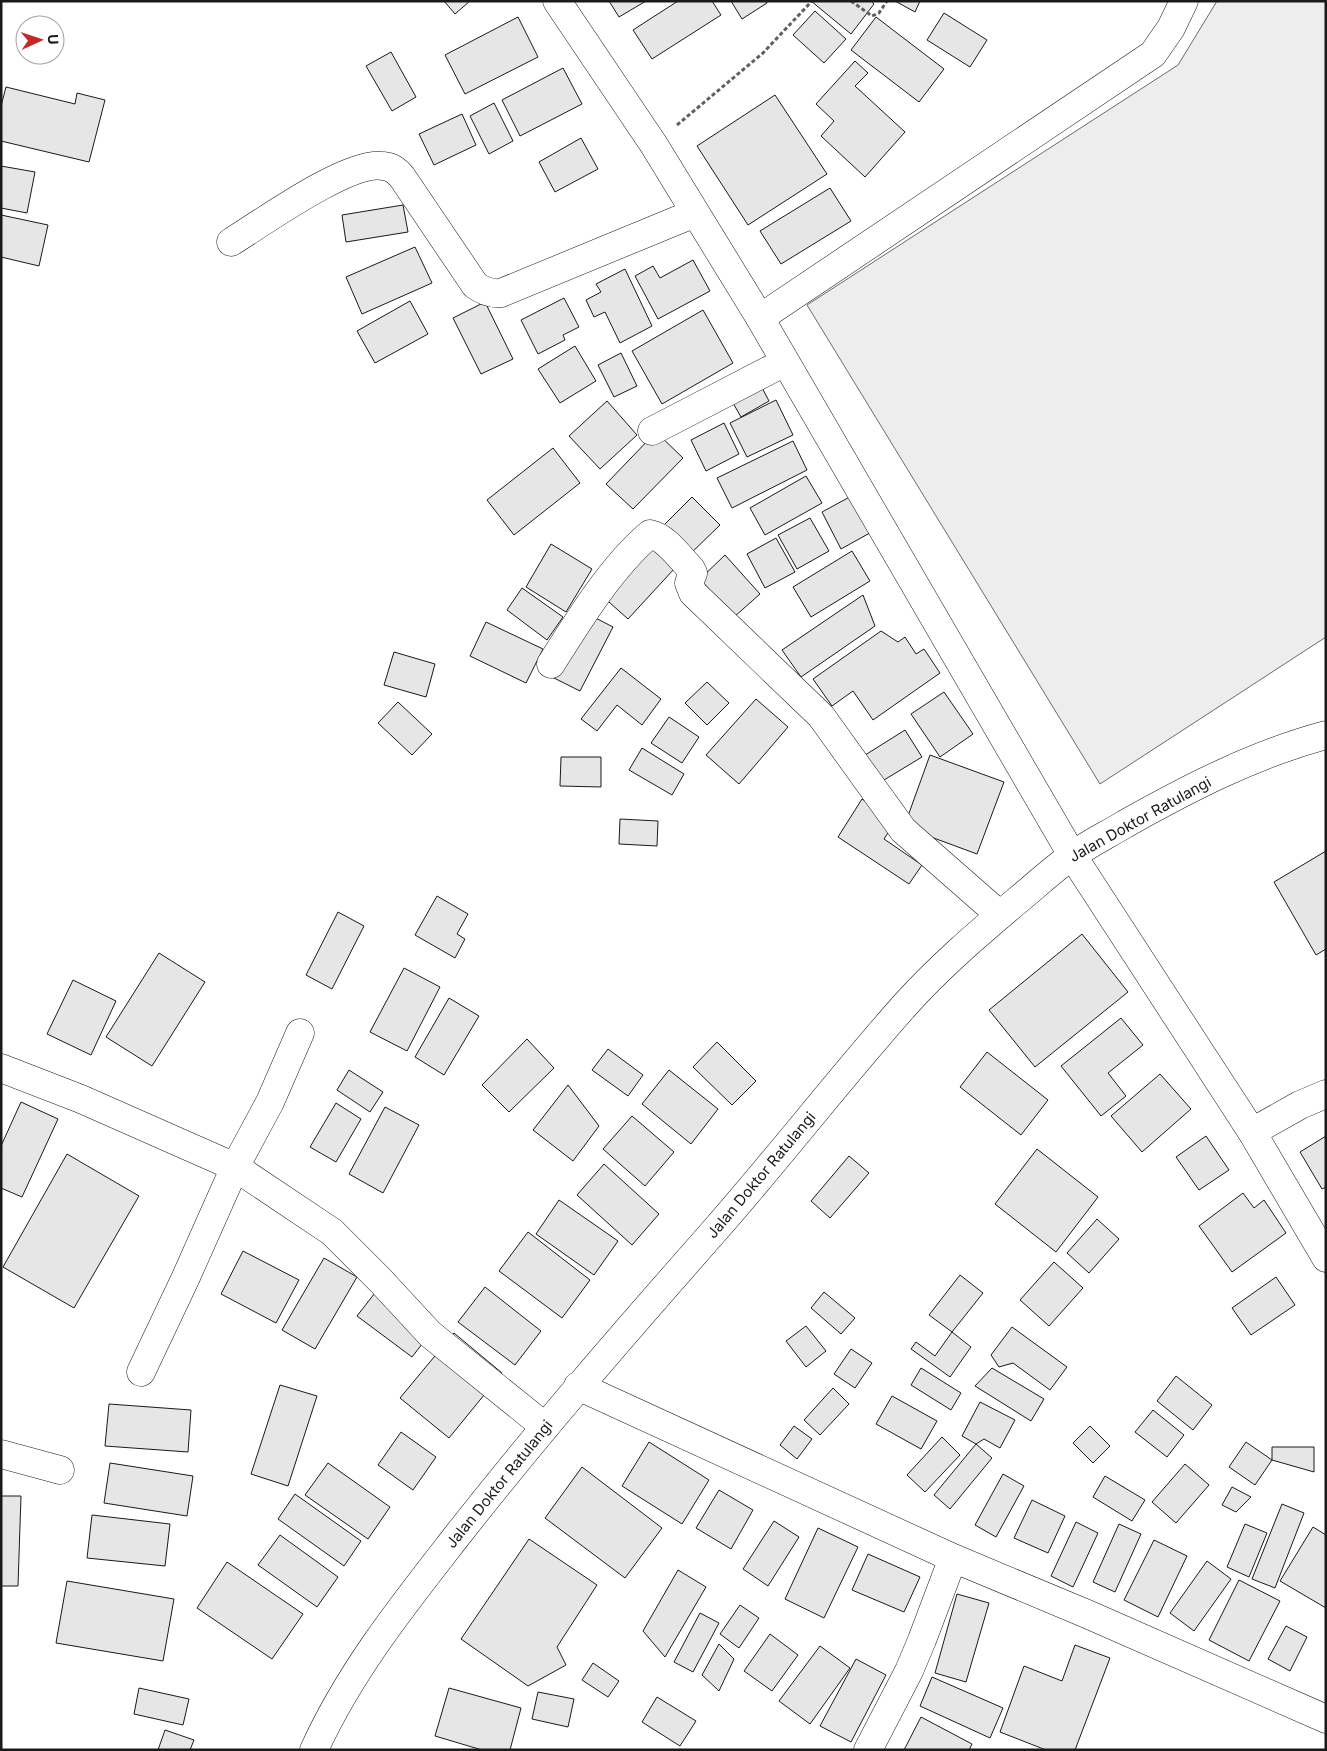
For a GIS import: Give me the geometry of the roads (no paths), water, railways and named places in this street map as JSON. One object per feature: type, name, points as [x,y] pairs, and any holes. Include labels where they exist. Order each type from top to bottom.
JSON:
[{"type":"main road","points":[[557,1],[654,145],[760,318],[1072,855],[1252,1132],[1326,1258]]},
{"type":"main road","points":[[760,318],[1153,54],[1171,28],[1184,1]]},
{"type":"main road","points":[[231,242],[314,190],[356,169],[382,165],[395,169],[402,177],[475,284],[480,289],[495,294],[508,292],[695,213]]},
{"type":"main road","points":[[652,431],[785,362]]},
{"type":"main road","points":[[551,664],[587,608],[608,581],[640,542],[650,534],[656,535],[693,572],[689,583],[693,593],[821,716],[903,830],[1000,915]]},
{"type":"main road","name":"Jalan Doktor Ratulangi","points":[[314,1750],[330,1715],[364,1660],[394,1617],[544,1426],[768,1170],[836,1086],[908,1002],[964,945],[1072,855],[1158,806],[1240,765],[1304,741],[1326,735]]},
{"type":"main road","points":[[141,1372],[235,1167],[270,1102],[300,1033]]},
{"type":"main road","points":[[1,1068],[81,1099],[235,1167],[332,1232],[430,1334],[544,1426]]},
{"type":"main road","points":[[1252,1132],[1300,1105],[1326,1094]]},
{"type":"main road","points":[[578,1386],[953,1558],[1087,1614],[1326,1719]]},
{"type":"main road","points":[[1,1454],[60,1470]]},
{"type":"main road","points":[[868,1750],[909,1671],[953,1558]]}]
